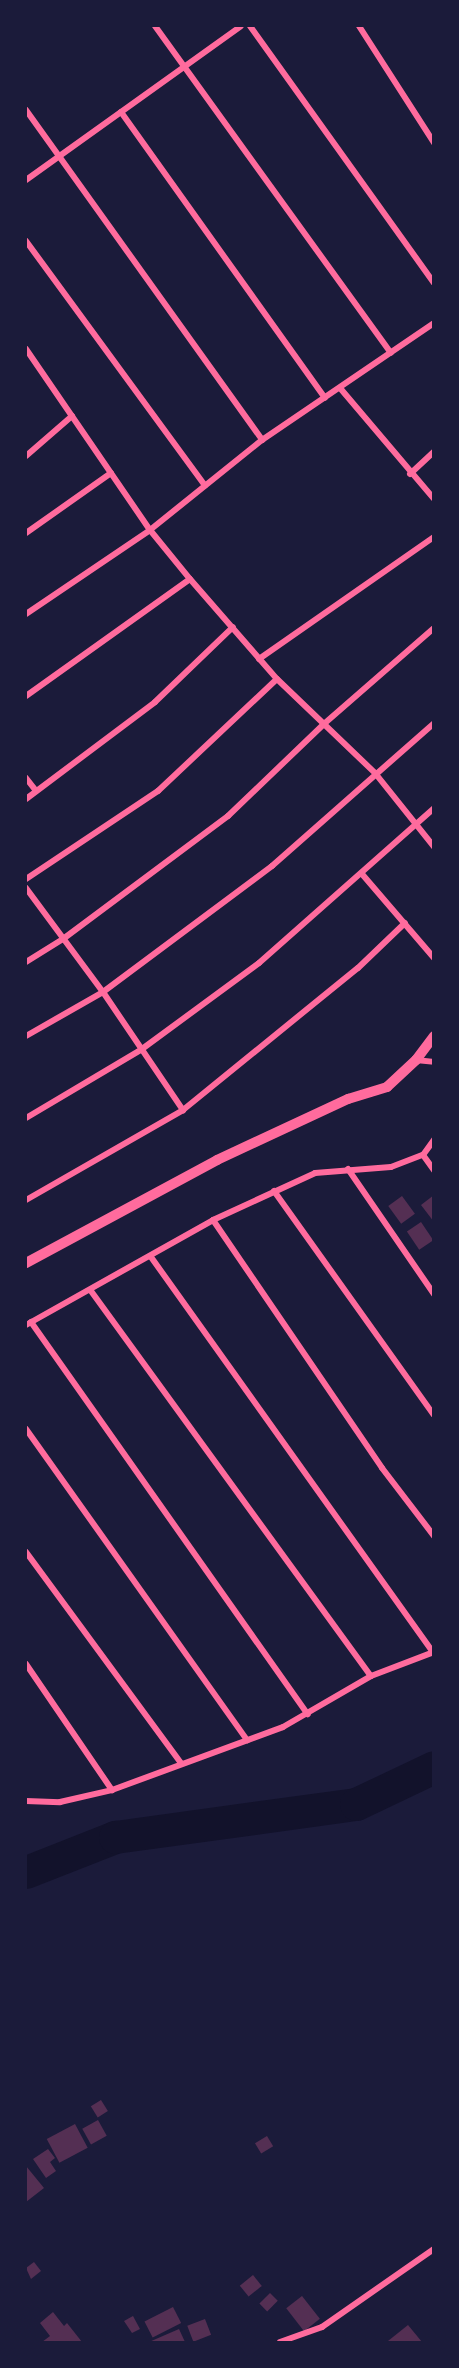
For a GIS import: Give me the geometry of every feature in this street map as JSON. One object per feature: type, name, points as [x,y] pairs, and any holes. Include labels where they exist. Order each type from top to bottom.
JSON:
[{"type":"street","points":[[155,26],[390,353]]},
{"type":"street","points":[[26,180],[241,26]]},
{"type":"street","points":[[250,26],[434,283]]},
{"type":"street","points":[[359,26],[434,143]]},
{"type":"street","points":[[26,110],[262,441]]},
{"type":"street","points":[[121,112],[325,398]]},
{"type":"street","points":[[26,241],[205,486]]},
{"type":"street","points":[[26,614],[150,530],[262,441],[434,323]]},
{"type":"street","points":[[26,349],[150,530],[190,579],[277,679],[375,773],[413,825],[434,847]]},
{"type":"street","points":[[340,388],[410,474],[434,499]]},
{"type":"street","points":[[26,456],[72,416]]},
{"type":"street","points":[[410,474],[434,452]]},
{"type":"street","points":[[26,533],[111,473]]},
{"type":"street","points":[[259,658],[434,537]]},
{"type":"street","points":[[26,696],[190,579]]},
{"type":"street","points":[[26,799],[154,702],[233,627]]},
{"type":"street","points":[[26,962],[63,939],[228,816],[325,723],[434,628]]},
{"type":"street","points":[[26,879],[158,791],[277,679]]},
{"type":"street","points":[[26,1036],[103,992],[272,866],[434,723]]},
{"type":"street","points":[[26,778],[36,791]]},
{"type":"street","points":[[26,1118],[142,1049],[259,963],[434,808]]},
{"type":"street","points":[[362,874],[434,958]]},
{"type":"street","points":[[26,888],[103,992],[183,1110]]},
{"type":"street","points":[[26,1200],[183,1110],[357,968],[405,923]]},
{"type":"street","points":[[26,1263],[217,1160],[348,1099],[387,1087],[416,1060],[434,1036]]},
{"type":"street","points":[[416,1060],[434,1062]]},
{"type":"street","points":[[308,1714],[28,1323],[91,1291],[213,1220],[274,1191],[315,1173],[391,1167],[423,1155],[434,1140]]},
{"type":"street","points":[[423,1155],[434,1170]]},
{"type":"street","points":[[348,1169],[434,1294]]},
{"type":"street","points":[[274,1191],[434,1415]]},
{"type":"street","points":[[213,1220],[434,1536]]},
{"type":"street","points":[[27,1799],[60,1802],[112,1790],[247,1740],[308,1714],[371,1676],[433,1652],[151,1257]]},
{"type":"street","points":[[91,1291],[371,1676]]},
{"type":"street","points":[[26,1428],[247,1740]]},
{"type":"street","points":[[26,1552],[181,1763]]},
{"type":"street","points":[[26,1664],[112,1790]]},
{"type":"street","points":[[280,2343],[322,2327],[434,2249]]},
{"type":"building","points":[[434,1195],[434,1222],[421,1205]]},
{"type":"building","points":[[402,1196],[415,1214],[401,1224],[388,1206]]},
{"type":"building","points":[[421,1222],[433,1240],[419,1250],[407,1232]]},
{"type":"building","points":[[101,2100],[108,2111],[98,2117],[91,2106]]},
{"type":"building","points":[[98,2120],[107,2136],[91,2144],[82,2129]]},
{"type":"building","points":[[75,2124],[88,2148],[59,2163],[47,2139]]},
{"type":"building","points":[[267,2136],[273,2146],[261,2153],[255,2143]]},
{"type":"building","points":[[48,2149],[55,2158],[50,2162],[56,2171],[46,2178],[33,2159]]},
{"type":"building","points":[[26,2166],[44,2188],[26,2202]]},
{"type":"building","points":[[34,2262],[41,2271],[31,2279],[26,2268]]},
{"type":"building","points":[[253,2275],[262,2286],[249,2297],[240,2286]]},
{"type":"building","points":[[270,2293],[278,2301],[267,2311],[259,2304]]},
{"type":"building","points":[[302,2296],[320,2319],[304,2331],[286,2308]]},
{"type":"building","points":[[173,2307],[181,2323],[153,2338],[144,2322]]},
{"type":"building","points":[[53,2312],[64,2326],[67,2323],[82,2342],[42,2342],[50,2336],[40,2323]]},
{"type":"building","points":[[133,2316],[140,2329],[132,2333],[124,2321]]},
{"type":"building","points":[[205,2319],[211,2335],[193,2342],[187,2326]]},
{"type":"building","points":[[408,2325],[422,2342],[388,2341]]},
{"type":"building","points":[[179,2329],[185,2342],[149,2342]]},
{"type":"waterway","points":[[26,1872],[115,1837],[356,1804],[434,1767]]}]
